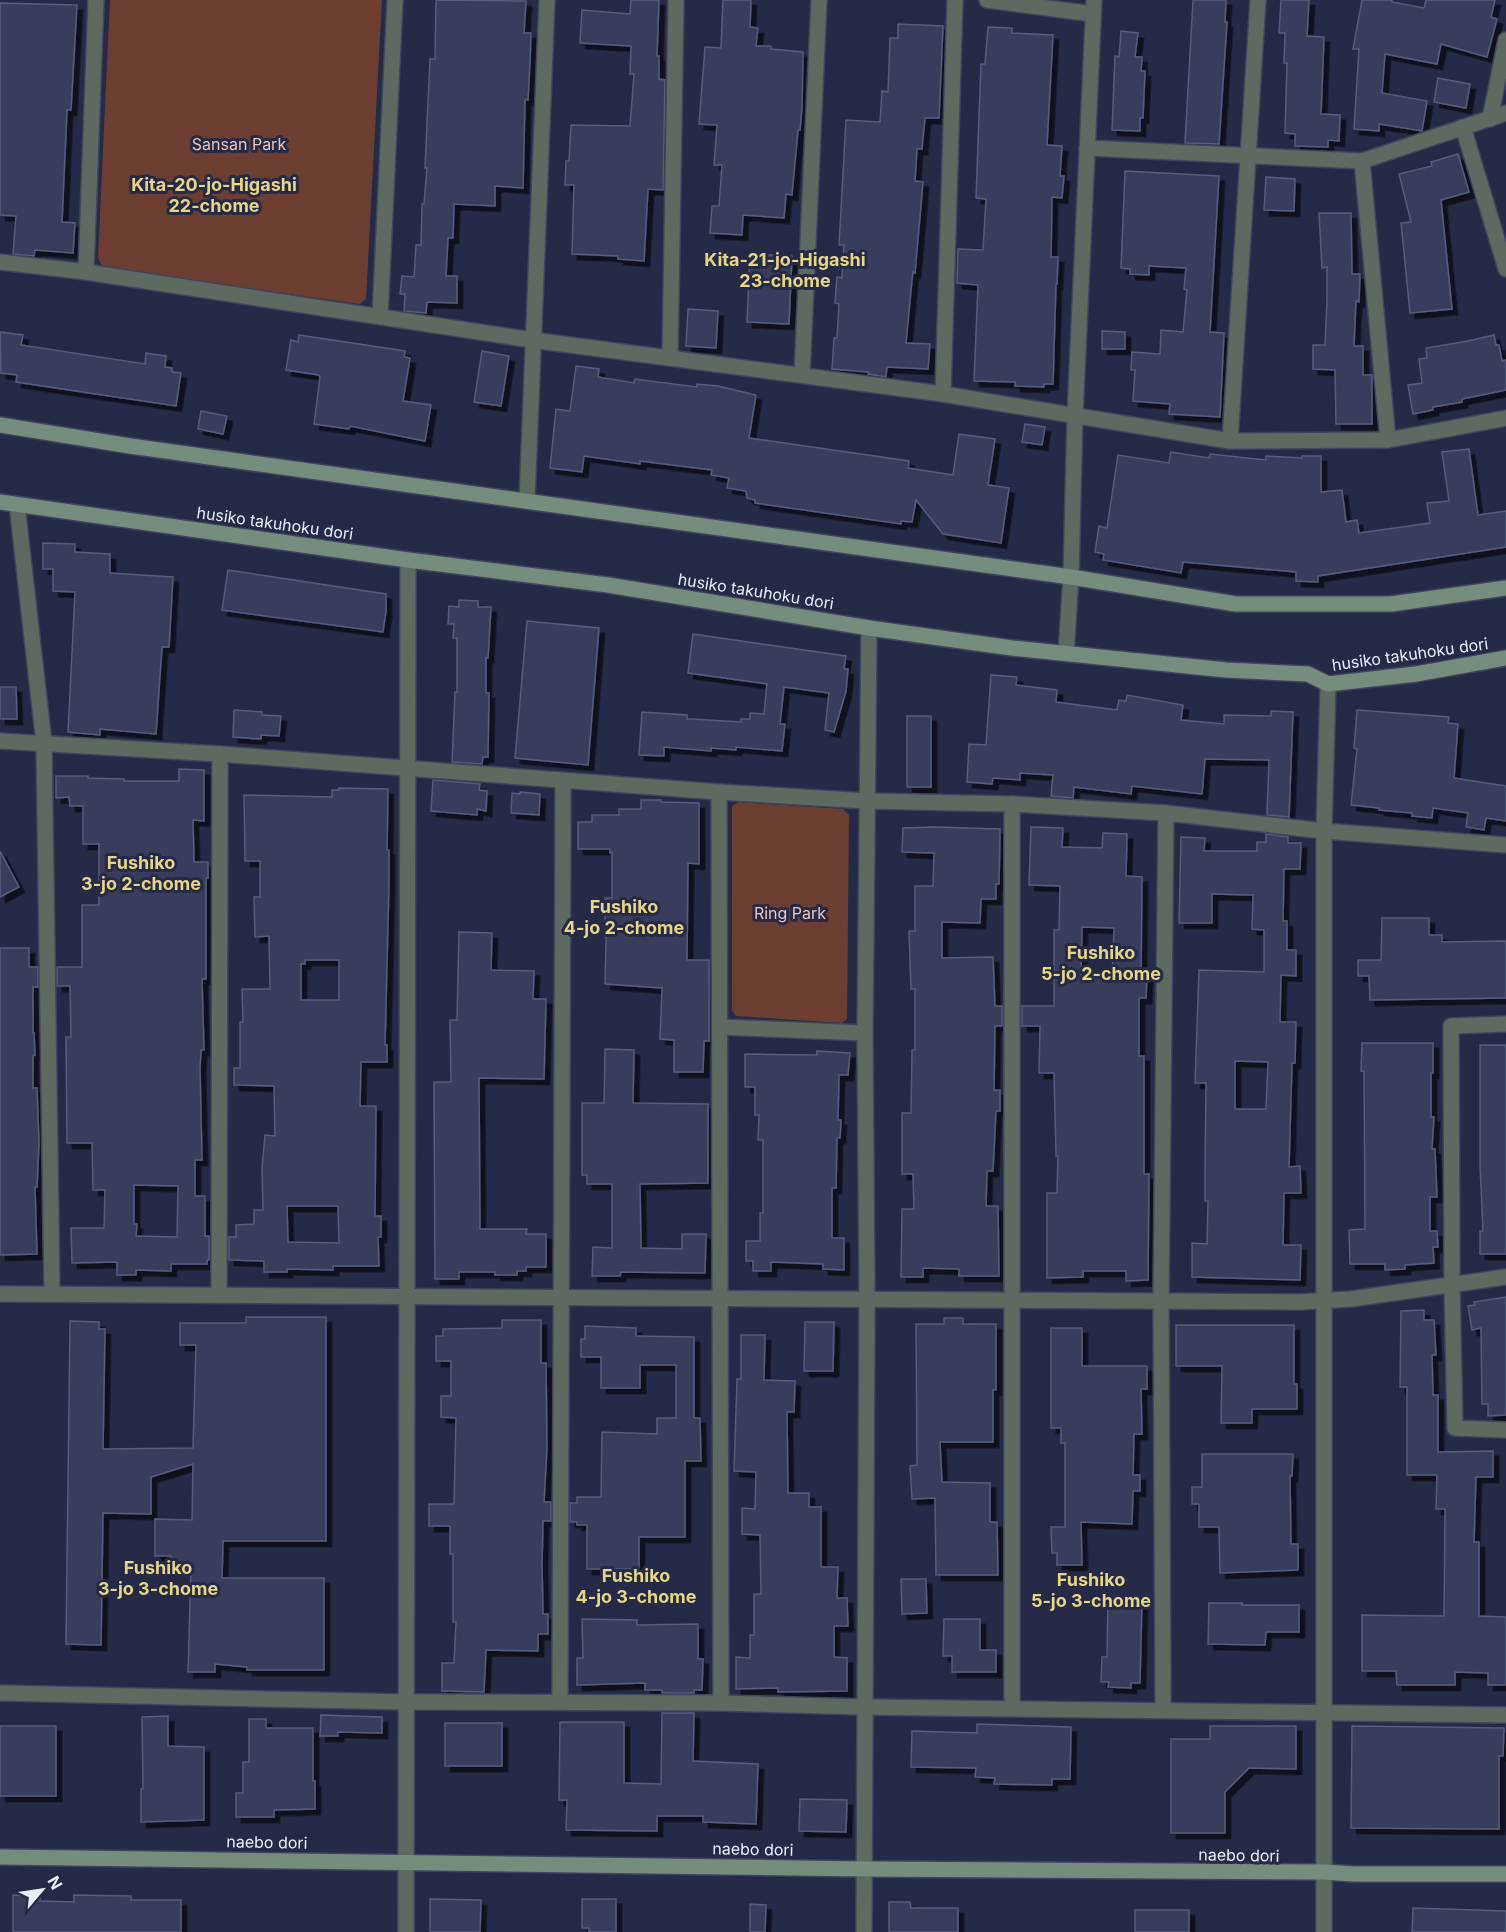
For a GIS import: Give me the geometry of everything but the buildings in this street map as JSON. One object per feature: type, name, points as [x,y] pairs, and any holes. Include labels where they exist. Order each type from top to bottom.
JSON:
[{"type":"street","points":[[86,272],[96,0]]},
{"type":"street","points":[[380,317],[395,0]]},
{"type":"street","points":[[527,501],[547,0]]},
{"type":"street","points":[[670,358],[676,0]]},
{"type":"street","points":[[802,375],[819,0]]},
{"type":"street","points":[[943,394],[955,0]]},
{"type":"street","points":[[987,0],[1093,7],[1075,415],[1071,577],[1065,653]]},
{"type":"street","points":[[1230,441],[1258,0]]},
{"type":"street","points":[[1490,118],[1506,40]]},
{"type":"street","points":[[1087,148],[1362,161],[1506,113]]},
{"type":"street","points":[[1463,127],[1506,269]]},
{"type":"street","points":[[1362,161],[1388,440]]},
{"type":"street","points":[[0,262],[86,272],[532,340],[943,394],[1230,441],[1388,440],[1506,418]]},
{"type":"street","points":[[0,425],[130,446],[1071,577],[1236,604],[1391,604],[1506,588]]},
{"type":"street","name":"husiko takuhoku dori","points":[[0,502],[408,560],[608,585],[869,628],[1065,653],[1226,670],[1308,674],[1328,684],[1416,674],[1506,658]]},
{"type":"street","points":[[17,505],[44,743],[52,1294]]},
{"type":"street","points":[[406,1932],[408,560]]},
{"type":"street","points":[[864,1932],[869,628]]},
{"type":"street","points":[[1324,1932],[1324,831],[1328,684]]},
{"type":"street","points":[[0,741],[220,754],[719,792],[867,801],[1012,804],[1166,813],[1324,831],[1506,845]]},
{"type":"street","points":[[219,1295],[220,754]]},
{"type":"street","points":[[560,1702],[563,780]]},
{"type":"street","points":[[719,792],[721,1703]]},
{"type":"street","points":[[1012,804],[1012,1708]]},
{"type":"street","points":[[1163,1709],[1161,1301],[1166,813]]},
{"type":"street","points":[[1506,1024],[1450,1026],[1455,1428],[1506,1430]]},
{"type":"street","points":[[720,1027],[866,1033]]},
{"type":"street","points":[[0,1294],[1300,1302],[1351,1299],[1506,1277]]},
{"type":"street","points":[[0,1693],[406,1702],[721,1703],[865,1707],[1506,1714]]},
{"type":"street","name":"naebo dori","points":[[0,1857],[864,1869],[1506,1874]]},
{"type":"green space","name":"Sansan Park","points":[[110,0],[382,0],[366,299],[360,304],[103,268],[98,258]]},
{"type":"green space","name":"Ring Park","points":[[739,802],[843,809],[849,815],[847,1019],[842,1023],[736,1016],[732,1011],[732,806]]},
{"type":"district","name":"Kita-20-jo-Higashi 22-chome","points":[[214,195]]},
{"type":"district","name":"Kita-21-jo-Higashi 23-chome","points":[[785,270]]},
{"type":"district","name":"Fushiko 3-jo 2-chome","points":[[141,873]]},
{"type":"district","name":"Fushiko 4-jo 2-chome","points":[[624,917]]},
{"type":"district","name":"Fushiko 5-jo 2-chome","points":[[1101,963]]},
{"type":"district","name":"Fushiko 3-jo 3-chome","points":[[158,1578]]},
{"type":"district","name":"Fushiko 4-jo 3-chome","points":[[636,1586]]},
{"type":"district","name":"Fushiko 5-jo 3-chome","points":[[1091,1590]]}]
